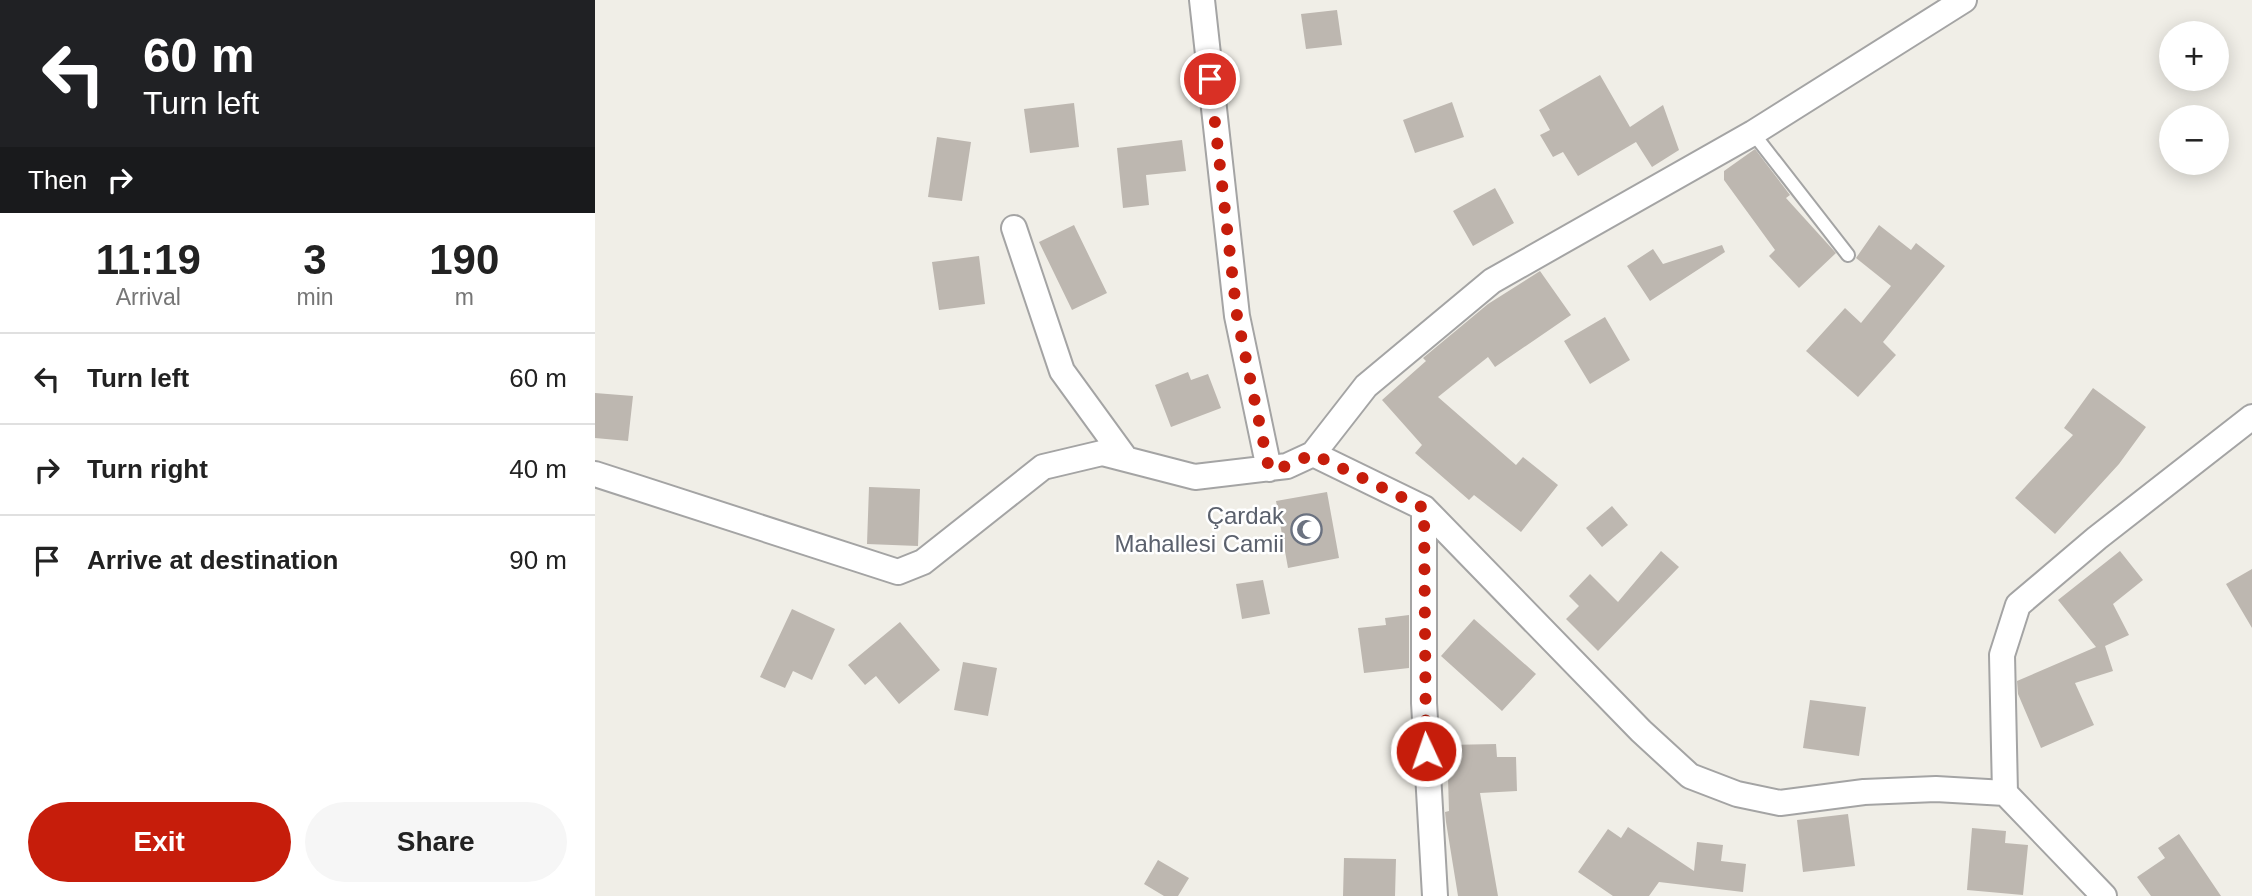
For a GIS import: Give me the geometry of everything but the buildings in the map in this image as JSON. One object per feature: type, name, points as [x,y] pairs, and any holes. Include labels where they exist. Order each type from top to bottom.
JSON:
[{"type":"street","points":[[1202,0],[1237,316],[1269,469]]},
{"type":"street","points":[[595,474],[898,572],[923,562],[1043,467],[1102,453],[1195,477],[1287,466],[1313,454],[1366,386],[1492,281],[1753,133],[1964,0]]},
{"type":"street","points":[[1014,228],[1062,371],[1126,459]]},
{"type":"street","points":[[2104,896],[2005,793],[2002,655],[2018,605],[2097,538],[2252,417]]},
{"type":"street","points":[[1313,454],[1424,508],[1640,731],[1690,776],[1737,794],[1780,803],[1864,792],[1936,789],[2005,793]]},
{"type":"street","points":[[1424,508],[1424,703],[1435,896]]},
{"type":"lane","points":[[1753,133],[1848,255]]},
{"type":"place","name":"Çardak Mahallesi Camii","points":[[1307,530]]},
{"type":"route","points":[[1210,79],[1237,316],[1269,469],[1287,466],[1313,454],[1424,508],[1426,751]]}]
